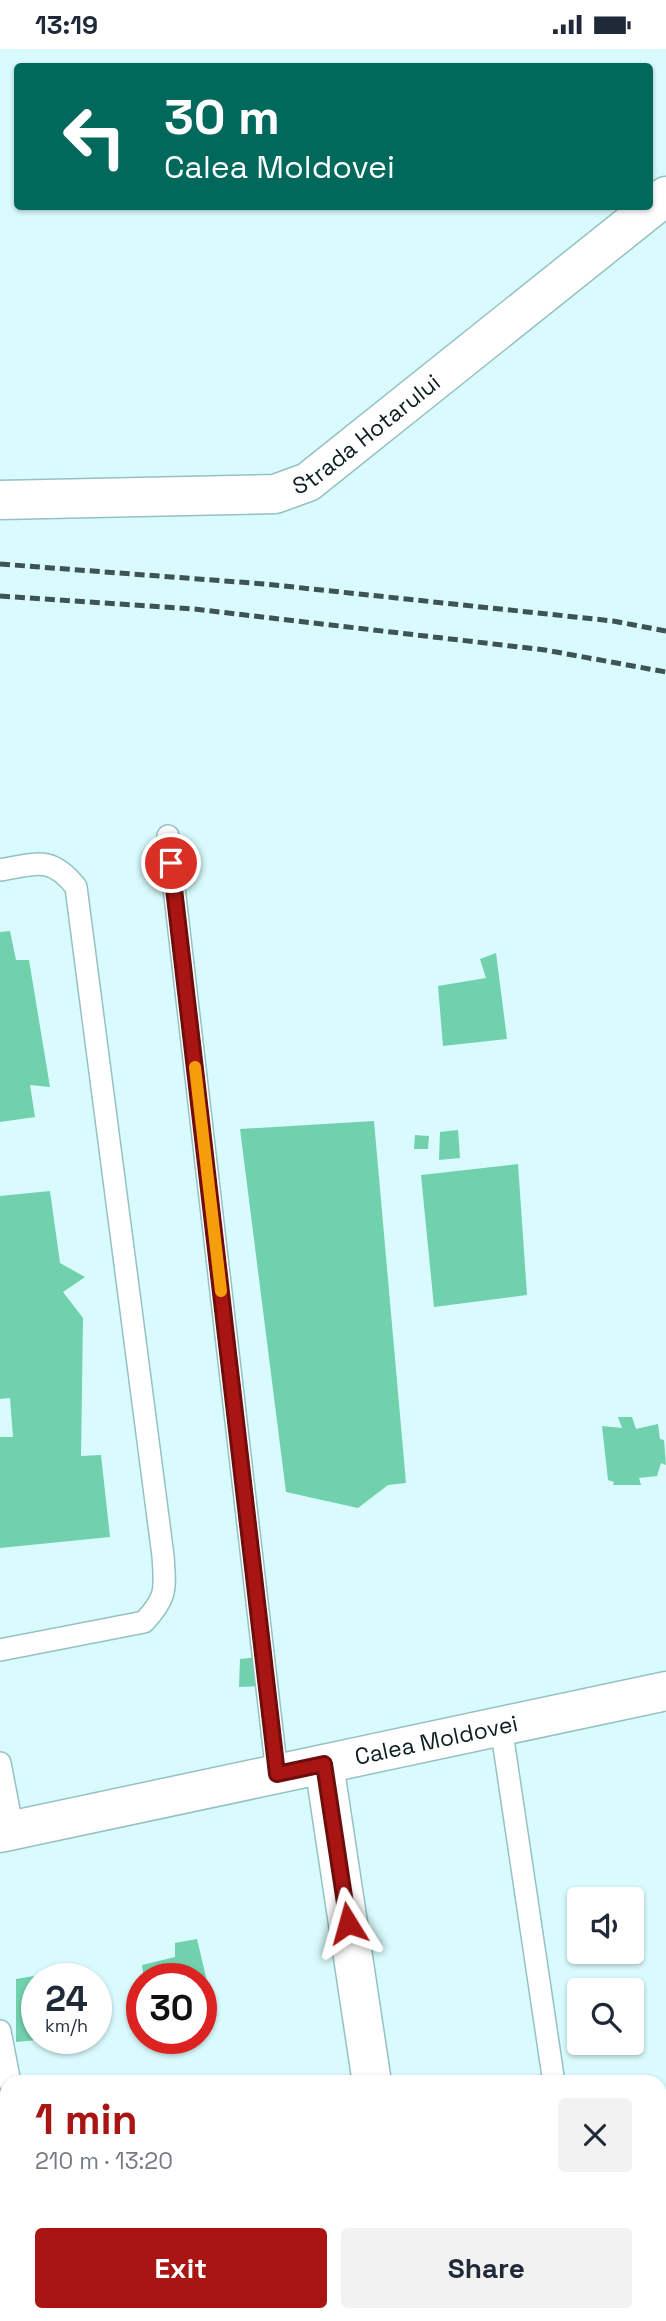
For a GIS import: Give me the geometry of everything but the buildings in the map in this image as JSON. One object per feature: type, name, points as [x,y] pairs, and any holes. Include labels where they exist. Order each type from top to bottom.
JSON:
[{"type":"street","name":"Strada Hotarului","points":[[0,500],[275,494],[308,482],[648,210]]},
{"type":"street","name":"Calea Moldovei","points":[[6,1832],[666,1691]]},
{"type":"street","points":[[324,1764],[371,2075]]},
{"type":"lane","points":[[168,836],[277,1774]]},
{"type":"lane","points":[[0,870],[43,863],[63,870],[76,887],[163,1556],[165,1592],[156,1609],[144,1622],[0,1650]]},
{"type":"lane","points":[[501,1726],[553,2075]]},
{"type":"lane","points":[[0,1763],[6,1832]]},
{"type":"lane","points":[[0,2031],[8,2075]]},
{"type":"railway","points":[[0,564],[265,584],[613,621],[666,631]]},
{"type":"railway","points":[[0,596],[194,609],[545,650],[666,672]]},
{"type":"slow traffic","points":[[195,1067],[221,1291]]},
{"type":"route","points":[[171,863],[277,1774],[324,1764],[348,1923]]}]
